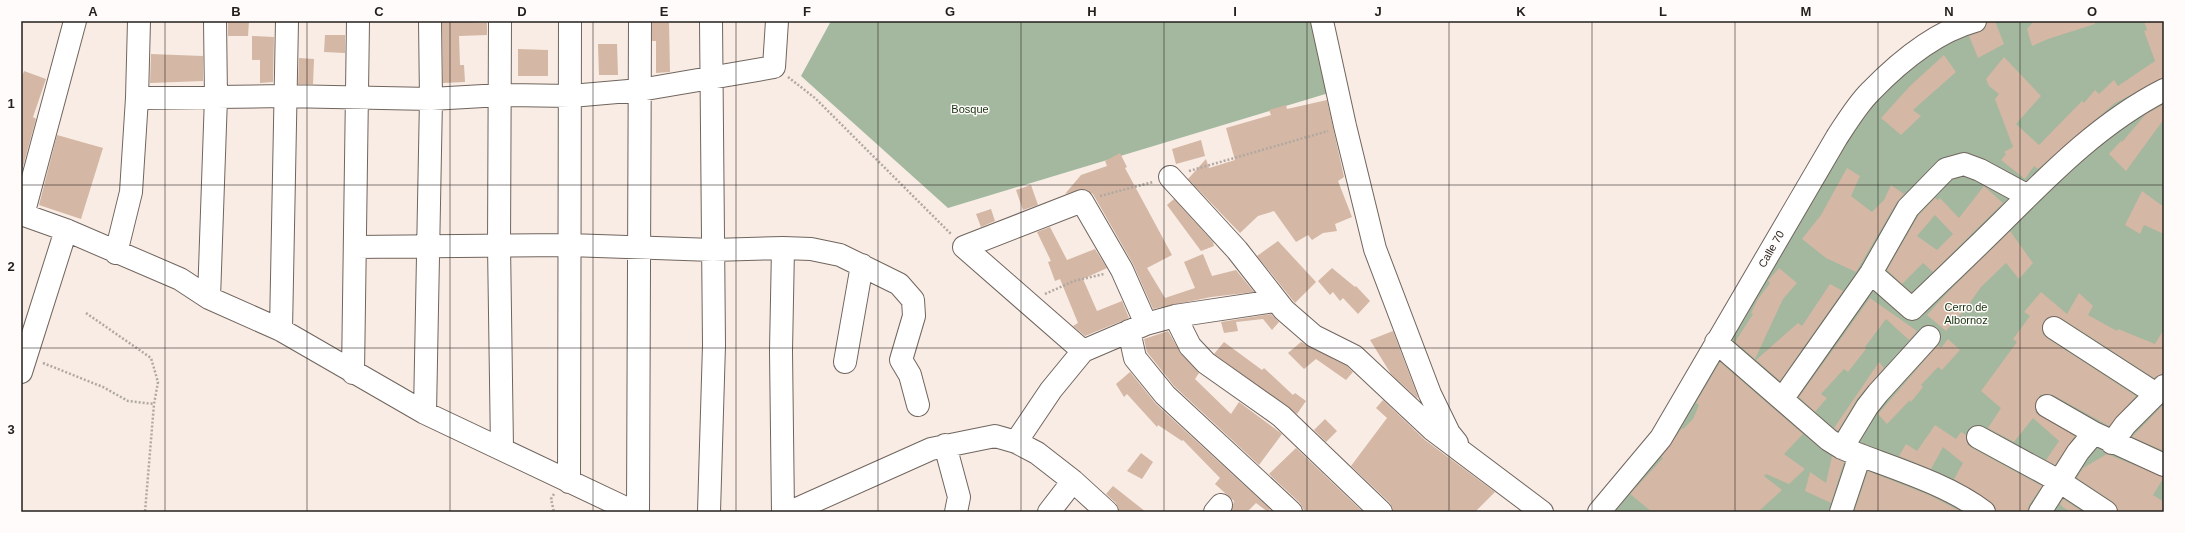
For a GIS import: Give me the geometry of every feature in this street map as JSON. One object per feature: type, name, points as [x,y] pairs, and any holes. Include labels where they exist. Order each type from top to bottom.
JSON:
[{"type":"street","points":[[75,21],[22,214],[66,230],[116,253],[180,279],[209,298],[281,330],[353,373],[425,413],[502,448],[569,482],[634,512]]},
{"type":"street","points":[[116,253],[131,192],[137,98],[139,21]]},
{"type":"street","points":[[209,298],[216,96],[215,21]]},
{"type":"street","points":[[281,330],[284,96],[287,21]]},
{"type":"street","points":[[353,373],[358,21]]},
{"type":"street","points":[[425,413],[431,99],[430,21]]},
{"type":"street","points":[[500,21],[501,95],[499,245],[502,448]]},
{"type":"street","points":[[569,482],[570,21]]},
{"type":"street","points":[[638,512],[640,21]]},
{"type":"street","points":[[709,512],[714,345],[711,77],[712,21]]},
{"type":"street","points":[[137,98],[284,96],[357,99],[431,99],[501,95],[571,96],[640,90],[774,67],[777,21]]},
{"type":"street","points":[[1322,21],[1345,126],[1375,249],[1430,394],[1449,433],[1470,460]]},
{"type":"street","name":"Calle 70","points":[[1599,512],[1661,438],[1837,137],[1869,93],[1915,51],[1958,26],[1976,21]]},
{"type":"street","points":[[1871,273],[1912,309],[2028,196],[2101,129],[2136,104],[2164,90]]},
{"type":"street","points":[[1783,398],[1871,273],[1908,208],[1946,169],[1964,164],[1980,170],[2028,196]]},
{"type":"street","points":[[1170,177],[1237,250],[1275,301],[1314,336],[1354,356],[1433,430],[1470,460],[1542,512]]},
{"type":"street","points":[[1083,351],[964,247],[1082,201],[1122,270],[1137,328],[1135,358],[1148,376],[1165,395],[1291,512]]},
{"type":"street","points":[[24,364],[66,230]]},
{"type":"street","points":[[355,247],[569,245],[640,249],[713,250],[783,248],[811,249],[840,255],[898,284],[913,300],[914,316],[900,360],[910,375],[918,406]]},
{"type":"street","points":[[783,248],[780,351],[783,512]]},
{"type":"street","points":[[845,362],[862,265]]},
{"type":"street","points":[[1016,442],[1051,390],[1083,351],[1137,328],[1174,316],[1275,301]]},
{"type":"street","points":[[1174,316],[1190,346],[1206,363],[1281,416],[1382,512]]},
{"type":"street","points":[[2040,512],[2059,481],[2103,438],[2125,425],[2160,390],[2054,328]]},
{"type":"street","points":[[1841,512],[1851,452],[1874,398],[1929,337]]},
{"type":"street","points":[[1716,342],[1783,398],[1829,440],[1851,452],[1936,486],[1973,504],[1984,512]]},
{"type":"street","points":[[2047,406],[2103,438],[2164,465]]},
{"type":"street","points":[[790,512],[896,463],[945,445],[995,436],[1016,442],[1037,453],[1073,481],[1106,512]]},
{"type":"street","points":[[1978,437],[2059,481],[2106,512]]},
{"type":"street","points":[[945,445],[959,497],[956,512]]},
{"type":"street","points":[[1050,512],[1073,481]]},
{"type":"path","points":[[774,67],[815,98],[964,247]]},
{"type":"path","points":[[1082,201],[1345,126]]},
{"type":"path","points":[[1029,305],[1051,290],[1074,281],[1122,270]]},
{"type":"path","points":[[86,313],[151,358],[158,382],[154,404],[145,512]]},
{"type":"path","points":[[24,364],[103,387],[128,401],[154,404]]},
{"type":"green space","name":"Bosque","points":[[831,21],[1312,21],[1332,92],[948,208],[801,76]]},
{"type":"green space","name":"Cerro de Albornoz","points":[[1990,21],[2164,21],[2164,512],[1601,512],[1873,96],[1961,29]]},
{"type":"building","points":[[228,21],[249,21],[248,36],[228,36]]},
{"type":"building","points":[[442,21],[487,23],[487,35],[459,36],[460,65],[464,65],[465,82],[443,83]]},
{"type":"building","points":[[652,21],[669,21],[670,72],[656,73],[656,41],[652,41]]},
{"type":"building","points":[[1995,21],[2004,44],[1978,58],[1969,36],[1984,30],[1987,22]]},
{"type":"building","points":[[2034,21],[2095,21],[2095,24],[2048,39],[2032,46],[2027,29]]},
{"type":"building","points":[[2144,21],[2162,21],[2164,31],[2164,78],[2115,103],[2038,169],[2034,166],[2025,179],[2001,160],[2006,154],[2004,152],[2013,147],[1995,99],[1999,94],[1989,86],[1986,79],[2004,57],[2041,96],[2016,124],[2039,145],[2082,101],[2084,103],[2095,90],[2099,94],[2114,80],[2118,86],[2155,61],[2144,31],[2147,30]]},
{"type":"building","points":[[325,35],[345,35],[345,53],[324,52]]},
{"type":"building","points":[[252,36],[274,37],[273,82],[260,83],[260,60],[252,60]]},
{"type":"building","points":[[598,44],[617,44],[618,75],[599,75]]},
{"type":"building","points":[[518,49],[548,50],[548,76],[518,76]]},
{"type":"building","points":[[151,54],[203,56],[203,81],[150,83]]},
{"type":"building","points":[[1944,55],[1956,72],[1913,110],[1921,116],[1901,135],[1881,118],[1910,86]]},
{"type":"building","points":[[299,58],[314,59],[313,84],[298,84]]},
{"type":"building","points":[[24,71],[46,79],[33,117],[36,119],[21,174],[21,80]]},
{"type":"building","points":[[1327,100],[1344,177],[1338,181],[1352,217],[1335,224],[1337,231],[1323,233],[1312,240],[1308,235],[1296,242],[1274,211],[1258,216],[1240,233],[1188,179],[1206,159],[1209,168],[1235,160],[1226,128],[1271,115],[1269,110],[1286,105],[1287,109]]},
{"type":"building","points":[[2164,104],[2164,119],[2126,171],[2109,154],[2121,141],[2122,142],[2146,114]]},
{"type":"building","points":[[57,135],[103,148],[81,219],[39,205]]},
{"type":"building","points":[[1201,140],[1205,156],[1176,164],[1172,149]]},
{"type":"building","points":[[1120,153],[1127,167],[1125,168],[1172,255],[1147,268],[1165,298],[1195,288],[1184,262],[1203,254],[1212,276],[1236,270],[1254,292],[1211,297],[1153,309],[1133,264],[1093,194],[1083,189],[1065,194],[1081,175],[1107,166],[1105,161]]},
{"type":"building","points":[[1847,168],[1860,176],[1851,196],[1872,212],[1884,200],[1891,185],[1904,194],[1897,202],[1856,272],[1826,258],[1802,239],[1821,215]]},
{"type":"building","points":[[1031,185],[1038,205],[1023,210],[1016,190]]},
{"type":"building","points":[[1984,186],[2003,203],[1933,272],[1923,263],[1902,284],[1887,270],[1918,216],[1935,198],[1938,200],[1940,198],[1959,218]],"holes":[[[1935,215],[1953,234],[1937,250],[1917,236]]]},
{"type":"building","points":[[2142,191],[2164,207],[2164,234],[2144,225],[2140,234],[2125,225]]},
{"type":"building","points":[[1174,199],[1213,242],[1214,246],[1201,251],[1167,205]]},
{"type":"building","points":[[991,209],[995,221],[981,227],[976,214]]},
{"type":"building","points":[[1050,227],[1067,260],[1095,249],[1107,268],[1083,279],[1097,311],[1122,301],[1129,318],[1085,336],[1073,326],[1078,323],[1060,279],[1055,281],[1048,262],[1051,261],[1037,232]]},
{"type":"building","points":[[2010,231],[2033,263],[2019,279],[2006,263],[1981,287],[1967,307],[1946,331],[1927,315],[1950,290]]},
{"type":"building","points":[[1278,241],[1316,282],[1295,303],[1257,256]]},
{"type":"building","points":[[1332,268],[1355,287],[1356,286],[1370,301],[1358,314],[1343,298],[1340,301],[1333,292],[1330,295],[1318,281]]},
{"type":"building","points":[[1779,268],[1797,283],[1783,299],[1755,359],[1735,342],[1753,314],[1751,313],[1758,299],[1770,283],[1768,281]]},
{"type":"building","points":[[1830,284],[1843,291],[1780,381],[1756,360],[1798,323],[1802,326]]},
{"type":"building","points":[[2041,292],[2067,314],[2079,293],[2093,306],[2088,315],[2117,331],[2118,329],[2155,344],[2164,329],[2164,374],[2154,378],[2061,318],[2054,316],[2044,321],[2042,328],[2043,334],[2047,338],[2136,396],[2109,426],[2053,395],[2040,395],[2035,406],[2036,413],[2075,436],[2055,465],[2046,460],[2059,441],[2033,418],[2014,442],[1988,428],[2001,408],[1981,391],[2017,342],[2013,339],[2030,316],[2024,312]]},
{"type":"building","points":[[1870,298],[1917,331],[1909,340],[1886,319],[1865,347],[1866,349],[1848,372],[1844,369],[1821,394],[1827,398],[1815,412],[1799,397]]},
{"type":"building","points":[[1271,314],[1279,322],[1272,330],[1263,319],[1236,322],[1238,331],[1224,333],[1221,322]]},
{"type":"building","points":[[1168,331],[1181,354],[1199,373],[1195,379],[1231,414],[1239,402],[1282,434],[1259,465],[1174,386],[1147,352],[1144,339]]},
{"type":"building","points":[[1393,331],[1418,397],[1417,398],[1391,374],[1370,340]]},
{"type":"building","points":[[1948,339],[1960,350],[1942,370],[1938,367],[1921,385],[1923,387],[1911,402],[1910,400],[1887,424],[1878,414],[1938,345],[1941,348]]},
{"type":"building","points":[[1224,342],[1262,370],[1264,368],[1293,395],[1295,393],[1306,401],[1297,414],[1214,354]]},
{"type":"building","points":[[1301,342],[1347,366],[1353,372],[1346,380],[1316,359],[1304,369],[1288,353]]},
{"type":"building","points":[[1720,362],[1803,434],[1784,454],[1805,469],[1789,484],[1766,474],[1764,476],[1782,490],[1758,512],[1652,512],[1630,494],[1663,458],[1661,457],[1682,428],[1683,429],[1693,419],[1699,405],[1696,403]]},
{"type":"building","points":[[1879,362],[1884,368],[1857,399],[1838,431],[1834,428]]},
{"type":"building","points":[[1130,372],[1156,404],[1270,509],[1268,512],[1256,503],[1247,512],[1231,512],[1234,501],[1215,484],[1220,478],[1183,440],[1182,441],[1158,425],[1157,427],[1127,394],[1124,397],[1116,384]]},
{"type":"building","points":[[1383,400],[1425,440],[1495,492],[1475,512],[1394,512],[1390,503],[1351,466],[1387,418],[1376,408]]},
{"type":"building","points":[[2164,404],[2164,451],[2132,437]]},
{"type":"building","points":[[1325,419],[1337,431],[1326,442],[1314,430]]},
{"type":"building","points":[[1935,425],[1956,439],[1961,432],[1966,435],[1967,443],[1972,448],[2042,486],[2029,505],[2028,512],[1996,512],[1991,502],[1954,479],[1963,463],[1943,447],[1931,469],[1899,456],[1906,444],[1917,451]]},
{"type":"building","points":[[1296,448],[1363,512],[1306,512],[1300,503],[1269,474]]},
{"type":"building","points":[[1141,453],[1153,462],[1142,479],[1127,471]]},
{"type":"building","points":[[2107,454],[2164,477],[2153,495],[2164,502],[2164,512],[2118,512],[2113,502],[2077,478],[2083,468]]},
{"type":"building","points":[[1832,456],[1844,462],[1831,503],[1805,491],[1810,472],[1826,483]]},
{"type":"building","points":[[1868,471],[1929,495],[1962,512],[1854,512]]},
{"type":"building","points":[[1113,486],[1146,512],[1119,512],[1116,503],[1106,494]]},
{"type":"building","points":[[2063,499],[2083,512],[2071,512],[2064,508],[2060,504]]}]
